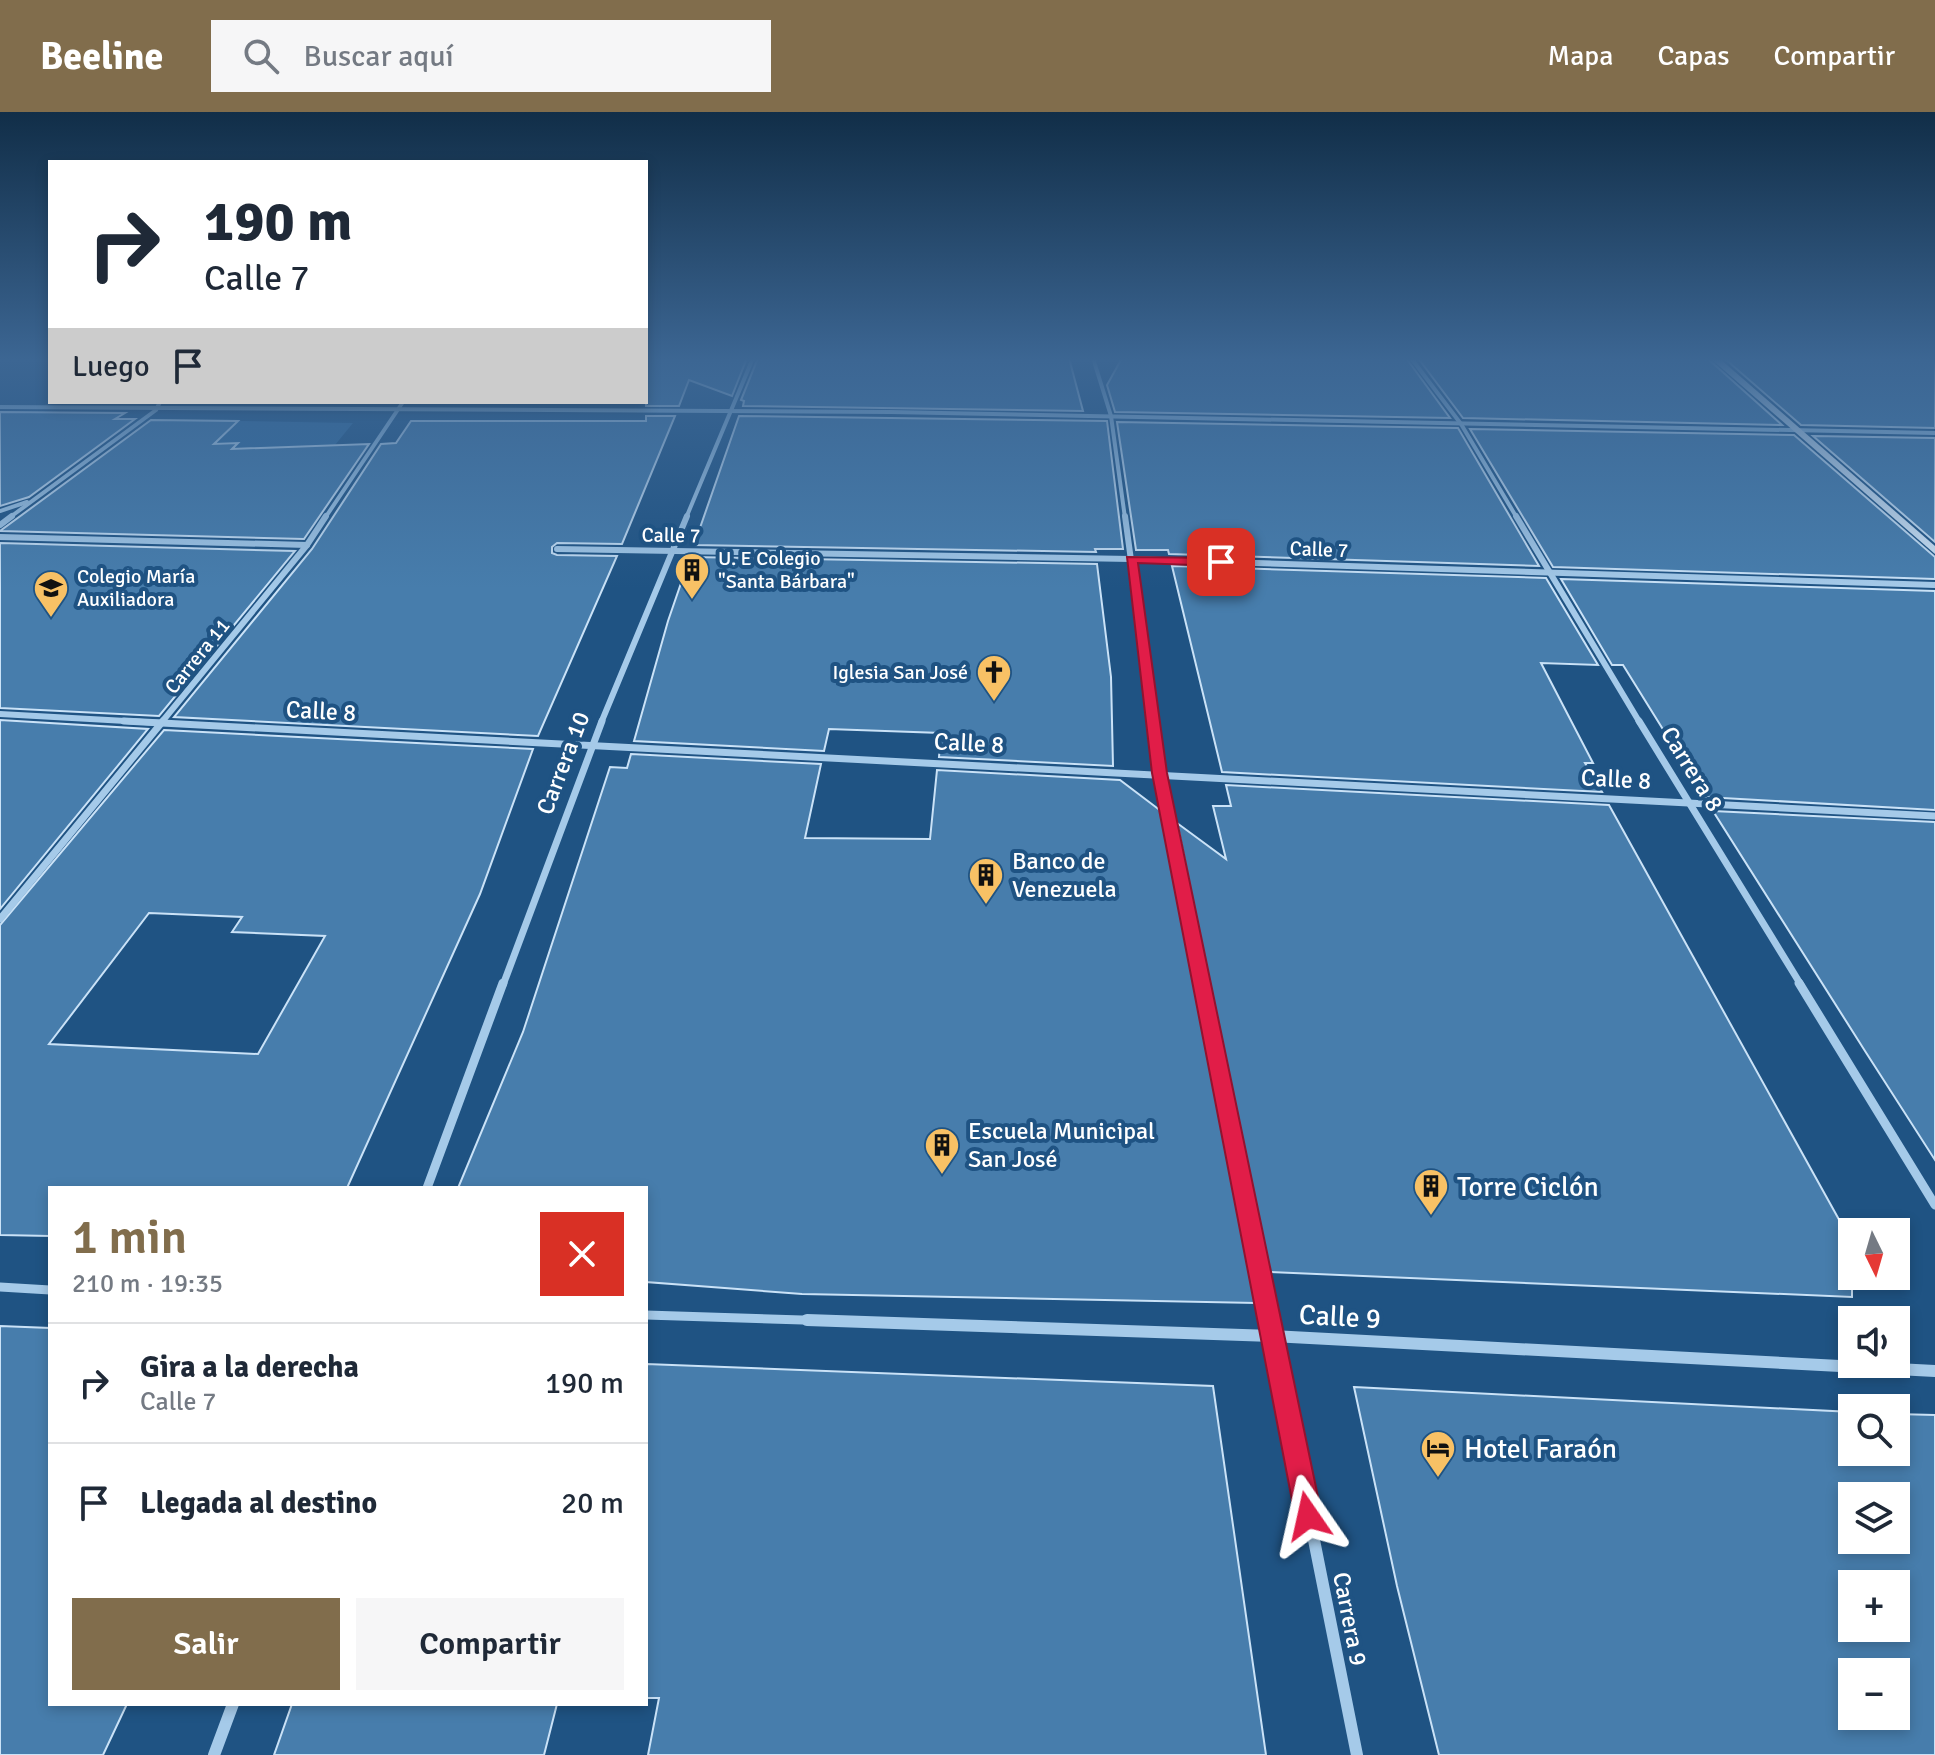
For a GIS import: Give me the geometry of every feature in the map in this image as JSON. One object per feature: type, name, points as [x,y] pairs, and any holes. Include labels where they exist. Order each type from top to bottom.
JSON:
[{"type":"street","points":[[0,525],[122,435]]},
{"type":"street","name":"Carrera 11","points":[[0,919],[307,545],[381,435]]},
{"type":"street","name":"Carrera 10","points":[[428,1186],[593,743],[721,435]]},
{"type":"street","name":"Carrera 9","points":[[1114,435],[1160,773],[1357,1755]]},
{"type":"street","name":"Carrera 8","points":[[1467,435],[1935,1205]]},
{"type":"street","points":[[1802,435],[1935,551]]},
{"type":"street","points":[[0,511],[35,499]]},
{"type":"street","points":[[0,537],[307,545]]},
{"type":"street","name":"Calle 7","points":[[557,549],[1131,559],[1935,585]]},
{"type":"street","name":"Calle 8","points":[[0,714],[1935,816]]},
{"type":"street","points":[[0,1287],[48,1290]]},
{"type":"street","name":"Calle 9","points":[[648,1315],[1272,1336],[1935,1371]]},
{"type":"street","points":[[214,1755],[232,1706]]},
{"type":"shaded area","points":[[224,435],[343,435],[335,445],[276,447],[267,456],[225,456],[237,443],[214,444]]},
{"type":"building","points":[[0,435],[114,435],[29,497],[0,506]]},
{"type":"building","points":[[131,435],[224,435],[214,444],[238,443],[232,449],[369,444],[304,539],[0,531]]},
{"type":"building","points":[[402,435],[667,435],[622,544],[557,543],[552,547],[552,553],[557,555],[617,556],[538,736],[174,717],[312,549],[381,444],[396,443]]},
{"type":"building","points":[[732,435],[1109,435],[1123,549],[1095,549],[1096,552],[694,545]]},
{"type":"building","points":[[1119,435],[1462,435],[1539,566],[1169,554],[1168,550],[1136,550]]},
{"type":"building","points":[[1473,435],[1794,435],[1935,557],[1935,579],[1553,567]]},
{"type":"building","points":[[1813,436],[1935,438],[1935,542]]},
{"type":"building","points":[[0,543],[295,551],[159,716],[0,708]]},
{"type":"building","points":[[690,557],[1097,564],[1111,677],[1113,766],[939,757],[941,733],[829,729],[824,751],[634,741],[668,621]]},
{"type":"building","points":[[1172,566],[1546,578],[1598,665],[1541,663],[1593,763],[1585,763],[1602,792],[1222,772]]},
{"type":"building","points":[[1561,579],[1935,591],[1935,810],[1705,797],[1623,665],[1612,665]]},
{"type":"building","points":[[0,720],[148,729],[0,909]]},
{"type":"building","points":[[164,730],[533,749],[480,894],[348,1186],[48,1186],[48,1236],[0,1235],[0,925]],"holes":[[[149,913],[242,917],[232,932],[325,936],[258,1054],[49,1044]]]},
{"type":"building","points":[[631,754],[821,764],[805,838],[930,839],[937,770],[1120,780],[1161,811],[1256,1303],[802,1294],[648,1282],[648,1186],[459,1186],[523,1032],[610,767],[627,768]]},
{"type":"building","points":[[1226,785],[1609,805],[1838,1218],[1838,1290],[1852,1290],[1852,1297],[1268,1272],[1177,823],[1226,859],[1213,806],[1231,806]]},
{"type":"building","points":[[1713,811],[1935,822],[1935,1160],[1865,1051]]},
{"type":"building","points":[[0,1326],[48,1328],[48,1706],[126,1706],[103,1755],[0,1755]]},
{"type":"building","points":[[648,1364],[1213,1386],[1266,1755],[648,1755],[659,1698],[648,1698]]},
{"type":"building","points":[[1354,1387],[1838,1411],[1838,1466],[1910,1466],[1910,1414],[1935,1415],[1935,1755],[1439,1755],[1397,1586]]},
{"type":"building","points":[[291,1706],[556,1706],[544,1755],[274,1755]]},
{"type":"place","name":"U. E Colegio \"Santa Bárbara\"","points":[[692,601]]},
{"type":"place","name":"Colegio María Auxiliadora","points":[[51,619]]},
{"type":"place","name":"Iglesia San José","points":[[994,703]]},
{"type":"place","name":"Banco de Venezuela","points":[[986,906]]},
{"type":"place","name":"Escuela Municipal San José","points":[[942,1176]]},
{"type":"place","name":"Torre Ciclón","points":[[1431,1217]]},
{"type":"place","name":"Hotel Faraón","points":[[1438,1479]]},
{"type":"route","points":[[1221,562],[1131,559],[1160,773],[1308,1516]]}]
